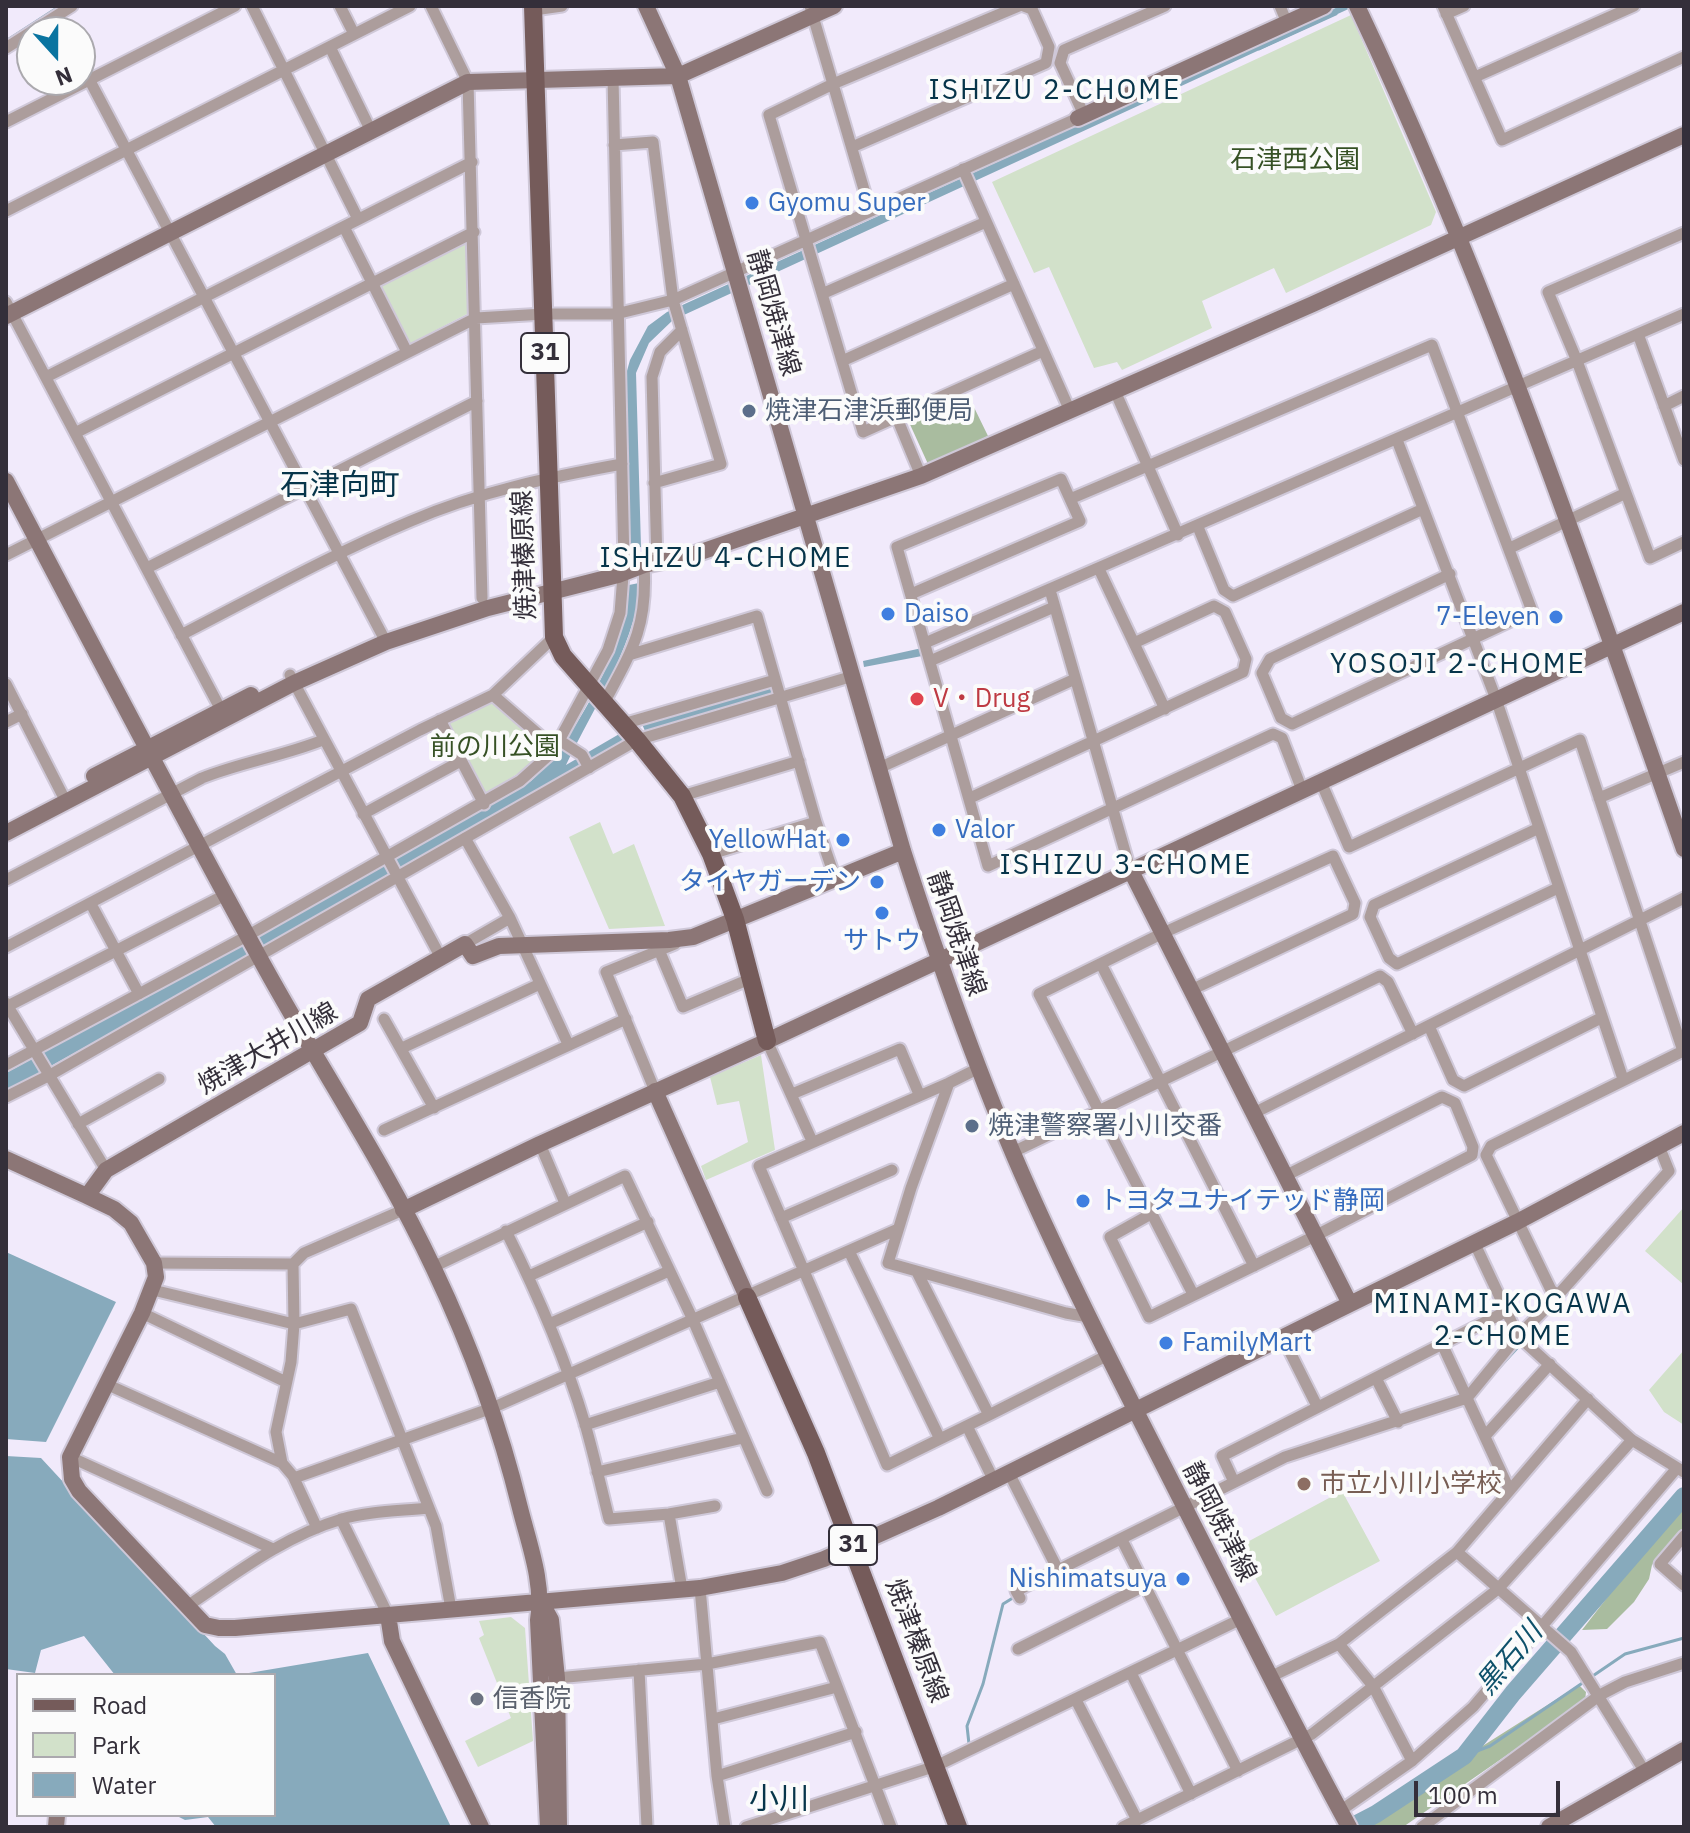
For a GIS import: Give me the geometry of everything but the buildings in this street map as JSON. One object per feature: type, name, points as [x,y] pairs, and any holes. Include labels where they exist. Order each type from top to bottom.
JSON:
[{"type":"main road","name":"焼津榛原線","points":[[534,8],[554,637],[563,656],[682,796],[711,854],[735,919],[767,1041]]},
{"type":"main road","name":"焼津榛原線","points":[[747,1297],[854,1548],[958,1827]]},
{"type":"street","points":[[96,76],[235,6]]},
{"type":"street","points":[[252,6],[358,219]]},
{"type":"street","points":[[340,6],[354,34]]},
{"type":"street","points":[[6,211],[410,6]]},
{"type":"street","points":[[431,6],[468,82],[482,598]]},
{"type":"street","points":[[534,8],[562,6]]},
{"type":"street","name":"静岡焼津線","points":[[646,6],[678,76],[903,851],[938,960],[979,1068],[1013,1152],[1089,1317],[1345,1820]]},
{"type":"street","points":[[221,710],[46,377],[8,311],[468,82],[678,76],[812,10],[834,6]]},
{"type":"street","points":[[852,147],[1046,63],[1049,47],[1032,9],[1021,6],[833,84],[769,115],[863,432],[1043,351]]},
{"type":"street","points":[[1081,116],[1060,63],[1064,50],[1165,6]]},
{"type":"street","points":[[1280,6],[1287,23]]},
{"type":"street","points":[[6,555],[476,318],[616,314],[674,302],[739,279],[870,210],[964,171],[1324,6]]},
{"type":"street","points":[[1357,6],[1433,171],[1568,520],[1684,849]]},
{"type":"street","points":[[1464,6],[1444,10],[1502,140],[1684,57]]},
{"type":"street","points":[[1475,77],[1634,6]]},
{"type":"street","points":[[812,10],[870,210]]},
{"type":"street","points":[[330,47],[371,131]]},
{"type":"street","points":[[596,695],[620,613],[624,568],[613,78]]},
{"type":"street","points":[[96,93],[384,638]]},
{"type":"street","points":[[6,122],[57,96]]},
{"type":"street","points":[[6,822],[148,754],[221,710],[384,638],[482,598],[651,564],[743,539],[921,476],[1684,135]]},
{"type":"street","points":[[614,145],[653,142],[674,302],[721,464],[654,483]]},
{"type":"street","points":[[46,377],[472,162]]},
{"type":"street","points":[[964,171],[1070,411]]},
{"type":"street","points":[[824,293],[986,222]]},
{"type":"street","points":[[344,227],[407,352]]},
{"type":"street","points":[[75,433],[474,232]]},
{"type":"street","points":[[1684,233],[1548,292],[1650,558],[1684,542]]},
{"type":"street","points":[[842,361],[1014,284]]},
{"type":"street","points":[[925,643],[1684,314]]},
{"type":"street","points":[[6,1065],[484,804],[520,781],[558,743],[632,654],[651,564],[654,483],[652,377],[660,352],[680,324]]},
{"type":"street","points":[[1638,334],[1684,460]]},
{"type":"street","points":[[1070,499],[1432,345],[1532,611],[1292,724],[1281,718],[1262,673],[1270,659],[1450,574]]},
{"type":"street","points":[[1115,391],[1178,535]]},
{"type":"street","points":[[1664,406],[1684,396]]},
{"type":"street","points":[[147,568],[477,401]]},
{"type":"street","points":[[897,418],[921,476]]},
{"type":"street","points":[[1397,440],[1496,699],[1623,1079]]},
{"type":"street","points":[[181,635],[340,553],[413,520],[479,496],[548,477],[622,464]]},
{"type":"street","points":[[911,594],[1080,521],[1061,479],[897,547],[988,866],[1273,734],[1282,738],[1302,790]]},
{"type":"street","points":[[6,481],[148,754],[433,1267],[492,1408],[517,1495],[541,1602],[551,1620],[557,1678],[559,1827]]},
{"type":"street","points":[[1510,548],[1626,493]]},
{"type":"street","points":[[1198,527],[1224,590],[1233,596],[1423,509]]},
{"type":"street","points":[[1099,569],[1165,709]]},
{"type":"street","points":[[384,638],[488,608],[551,585]]},
{"type":"street","points":[[1050,590],[1130,869],[1350,1304]]},
{"type":"street","points":[[970,798],[1243,672],[1246,659],[1225,612],[1214,606],[1134,643]]},
{"type":"street","points":[[930,661],[1054,607]]},
{"type":"street","points":[[154,1263],[293,1264],[304,1253],[767,1041],[1684,612]]},
{"type":"street","points":[[632,654],[757,616],[835,878]]},
{"type":"street","points":[[6,947],[493,695],[554,637]]},
{"type":"street","points":[[631,733],[781,697],[853,676]]},
{"type":"street","points":[[6,833],[292,679]]},
{"type":"street","points":[[292,679],[441,958]]},
{"type":"street","points":[[879,768],[1075,679]]},
{"type":"street","points":[[6,1097],[50,1075],[465,838],[631,733],[775,680]]},
{"type":"street","points":[[6,684],[62,794]]},
{"type":"street","points":[[493,695],[584,760]]},
{"type":"street","points":[[6,722],[22,714]]},
{"type":"street","points":[[440,720],[484,804]]},
{"type":"street","points":[[6,880],[194,782],[235,765],[289,754],[323,740]]},
{"type":"street","points":[[1321,782],[1349,847],[1580,740],[1683,1051],[1491,1146],[1486,1155],[1551,1290],[1558,1295],[1669,1171],[1659,1146]]},
{"type":"street","points":[[363,814],[461,761]]},
{"type":"street","points":[[682,796],[799,761]]},
{"type":"street","points":[[1599,798],[1684,762]]},
{"type":"street","points":[[711,854],[816,822]]},
{"type":"street","points":[[1537,829],[1374,905],[1370,917],[1389,958],[1397,964],[1558,888]]},
{"type":"street","points":[[465,838],[510,918],[568,1044]]},
{"type":"street","points":[[747,1297],[655,1091],[606,972],[903,851]]},
{"type":"street","points":[[1191,990],[1353,914],[1355,903],[1333,856],[1163,933],[1039,994],[1193,1294]]},
{"type":"street","points":[[106,1170],[6,1005],[225,895]]},
{"type":"street","points":[[1252,1114],[1684,898]]},
{"type":"street","points":[[91,904],[139,994]]},
{"type":"street","points":[[510,918],[465,944],[473,956],[499,946],[521,944],[693,937]]},
{"type":"street","name":"焼津大井川線","points":[[87,1196],[106,1170],[360,1023],[368,999],[465,944]]},
{"type":"street","points":[[659,950],[683,1007],[752,978]]},
{"type":"street","points":[[1101,964],[1254,1266]]},
{"type":"street","points":[[1013,1152],[1380,976],[1388,982],[1413,1034]]},
{"type":"street","points":[[402,1048],[540,984]]},
{"type":"street","points":[[1429,1026],[1453,1080],[1464,1086],[1601,1018]]},
{"type":"street","points":[[384,1019],[434,1108]]},
{"type":"street","points":[[384,1130],[626,1019]]},
{"type":"street","points":[[767,1041],[812,1141]]},
{"type":"street","points":[[792,1094],[900,1049],[919,1094]]},
{"type":"street","points":[[979,1068],[759,1166],[887,1465],[1108,1355]]},
{"type":"street","points":[[78,1124],[159,1079]]},
{"type":"street","points":[[949,1083],[888,1263],[1089,1317]]},
{"type":"street","points":[[1151,1214],[1110,1237],[1149,1317],[1472,1155],[1473,1147],[1455,1103],[1442,1097],[1285,1176]]},
{"type":"street","points":[[6,1159],[114,1209],[131,1223],[154,1263],[156,1277],[153,1290],[70,1457],[72,1479],[79,1491],[186,1607],[205,1625],[219,1628],[700,1588],[782,1573],[854,1548],[1002,1477],[1517,1222],[1684,1133]]},
{"type":"street","points":[[540,1144],[565,1203]]},
{"type":"street","points":[[781,1218],[892,1170]]},
{"type":"street","points":[[433,1267],[625,1176],[693,1320],[767,1491]]},
{"type":"street","points":[[529,1276],[648,1222]]},
{"type":"street","points":[[294,1478],[492,1408],[898,1229]]},
{"type":"street","points":[[506,1231],[529,1276],[569,1375],[609,1519],[715,1506]]},
{"type":"street","points":[[1345,1820],[1473,1707],[1540,1626],[1680,1470],[1632,1440],[1518,1336],[1474,1242]]},
{"type":"street","points":[[849,1251],[940,1439]]},
{"type":"street","points":[[282,1463],[276,1432],[294,1324],[293,1264]]},
{"type":"street","points":[[549,1324],[669,1271]]},
{"type":"street","points":[[917,1272],[989,1415]]},
{"type":"street","points":[[153,1290],[294,1324],[351,1309],[436,1526],[451,1609]]},
{"type":"street","points":[[1018,1596],[1016,1591],[1285,1457],[1467,1398],[1518,1336],[1548,1306]]},
{"type":"street","points":[[1234,1482],[1222,1456],[1507,1311]]},
{"type":"street","points":[[142,1313],[286,1382]]},
{"type":"street","points":[[1283,1338],[1317,1406]]},
{"type":"street","points":[[1442,1344],[1509,1489]]},
{"type":"street","points":[[1485,1436],[1550,1364]]},
{"type":"street","points":[[1376,1378],[1398,1422]]},
{"type":"street","points":[[585,1425],[720,1382]]},
{"type":"street","points":[[106,1384],[282,1463],[294,1478],[317,1528]]},
{"type":"street","points":[[1270,1677],[1339,1644],[1457,1552],[1588,1399]]},
{"type":"street","points":[[967,1426],[1058,1570]]},
{"type":"street","points":[[597,1472],[743,1438]]},
{"type":"street","points":[[1123,1827],[1302,1739],[1373,1686],[1498,1589],[1632,1440]]},
{"type":"street","points":[[70,1457],[273,1549]]},
{"type":"street","points":[[186,1607],[273,1549],[317,1528],[341,1519],[428,1508]]},
{"type":"street","points":[[669,1514],[682,1589]]},
{"type":"street","points":[[341,1519],[388,1615],[392,1641],[481,1827]]},
{"type":"street","points":[[1684,1536],[1660,1564],[1684,1585]]},
{"type":"street","points":[[1122,1540],[1238,1771]]},
{"type":"street","points":[[1457,1552],[1571,1652],[1645,1772]]},
{"type":"street","points":[[1018,1649],[1144,1586]]},
{"type":"street","points":[[700,1588],[717,1776],[725,1827]]},
{"type":"street","points":[[541,1602],[538,1620],[548,1827]]},
{"type":"street","points":[[746,1827],[936,1766],[1241,1619]]},
{"type":"street","points":[[557,1678],[707,1664],[820,1642],[891,1827]]},
{"type":"street","points":[[1339,1644],[1373,1686],[1412,1761]]},
{"type":"street","points":[[1422,1827],[1597,1691],[1684,1663]]},
{"type":"street","points":[[639,1670],[647,1827]]},
{"type":"street","points":[[1131,1673],[1191,1794]]},
{"type":"street","points":[[713,1719],[837,1687]]},
{"type":"street","points":[[1076,1700],[1137,1820]]},
{"type":"street","points":[[717,1776],[856,1732]]},
{"type":"street","points":[[1550,1827],[1684,1750]]},
{"type":"green space","name":"石津西公園","points":[[1351,15],[1436,212],[1431,225],[1286,293],[1274,268],[1202,301],[1212,328],[1122,370],[1117,362],[1094,368],[1049,267],[1034,273],[992,182]]},
{"type":"green space","points":[[468,238],[469,313],[409,344],[378,287]]},
{"type":"green space","points":[[968,395],[988,436],[928,464],[908,420]]},
{"type":"green space","name":"前の川公園","points":[[493,700],[543,745],[543,749],[522,771],[485,794],[448,725],[450,721]]},
{"type":"green space","points":[[600,822],[613,854],[634,844],[665,926],[609,929],[569,837]]},
{"type":"green space","points":[[761,1055],[775,1150],[706,1180],[701,1166],[748,1142],[739,1101],[717,1105],[710,1077]]},
{"type":"green space","points":[[1684,1207],[1684,1285],[1645,1251]]},
{"type":"green space","points":[[1684,1350],[1684,1425],[1664,1412],[1649,1390]]},
{"type":"green space","points":[[1342,1491],[1380,1561],[1276,1616],[1238,1547]]},
{"type":"green space","points":[[1684,1506],[1684,1527],[1652,1565],[1649,1579],[1634,1602],[1607,1629],[1582,1630],[1620,1581]]},
{"type":"green space","points":[[511,1617],[525,1628],[533,1741],[478,1767],[465,1741],[511,1718],[479,1638],[484,1635],[479,1621]]},
{"type":"green space","points":[[1579,1685],[1586,1692],[1585,1701],[1403,1827],[1371,1827],[1424,1783]]},
{"type":"water","points":[[1340,6],[1355,6],[673,320],[649,343],[636,373],[641,547],[631,549],[625,378],[630,360],[648,326],[667,312]]},
{"type":"water","points":[[639,583],[636,610],[621,656],[566,765],[621,733],[624,740],[416,863],[6,1091],[6,1073],[400,857],[531,781],[559,749],[586,708],[617,641],[629,585]]},
{"type":"water","points":[[922,648],[922,656],[864,667],[863,661]]},
{"type":"water","points":[[770,687],[772,694],[645,731],[642,724]]},
{"type":"water","points":[[6,1252],[116,1302],[46,1442],[6,1439]]},
{"type":"water","points":[[6,1456],[41,1458],[225,1654],[236,1673],[113,1673],[84,1636],[41,1650],[35,1673],[6,1669]]},
{"type":"water","points":[[368,1653],[451,1827],[216,1827],[208,1817],[276,1817],[276,1673],[249,1673]]},
{"type":"water","points":[[179,1817],[208,1817],[185,1820]]},
{"type":"waterway","points":[[6,41],[60,6]]},
{"type":"waterway","points":[[1259,49],[1336,14]]},
{"type":"waterway","points":[[1528,1335],[1536,1325]]},
{"type":"waterway","points":[[1497,1370],[1519,1346]]},
{"type":"waterway","name":"黒石川","points":[[1351,1827],[1464,1756],[1513,1693],[1684,1496]]},
{"type":"waterway","points":[[969,1744],[967,1726],[983,1684],[1003,1604],[1016,1596]]},
{"type":"waterway","points":[[1464,1756],[1490,1746],[1625,1654],[1684,1638]]},
{"type":"place","name":"Gyomu Super","points":[[752,203]]},
{"type":"place","name":"焼津石津浜郵便局","points":[[749,411]]},
{"type":"place","name":"Daiso","points":[[888,614]]},
{"type":"place","name":"7-Eleven","points":[[1556,617]]},
{"type":"place","name":"V・Drug","points":[[917,699]]},
{"type":"place","name":"Valor","points":[[939,830]]},
{"type":"place","name":"YellowHat","points":[[843,840]]},
{"type":"place","name":"タイヤガーデン","points":[[877,882]]},
{"type":"place","name":"サトウ","points":[[882,913]]},
{"type":"place","name":"焼津警察署小川交番","points":[[972,1126]]},
{"type":"place","name":"トヨタユナイテッド静岡","points":[[1083,1201]]},
{"type":"place","name":"FamilyMart","points":[[1166,1343]]},
{"type":"place","name":"市立小川小学校","points":[[1304,1484]]},
{"type":"place","name":"Nishimatsuya","points":[[1183,1579]]},
{"type":"place","name":"信香院","points":[[477,1699]]},
{"type":"district","name":"ISHIZU 2-CHOME","points":[[1055,91]]},
{"type":"district","name":"石津向町","points":[[340,486]]},
{"type":"district","name":"ISHIZU 4-CHOME","points":[[726,559]]},
{"type":"district","name":"YOSOJI 2-CHOME","points":[[1458,665]]},
{"type":"district","name":"ISHIZU 3-CHOME","points":[[1126,866]]},
{"type":"district","name":"MINAMI-KOGAWA 2-CHOME","points":[[1503,1321]]},
{"type":"district","name":"小川","points":[[779,1800]]}]
